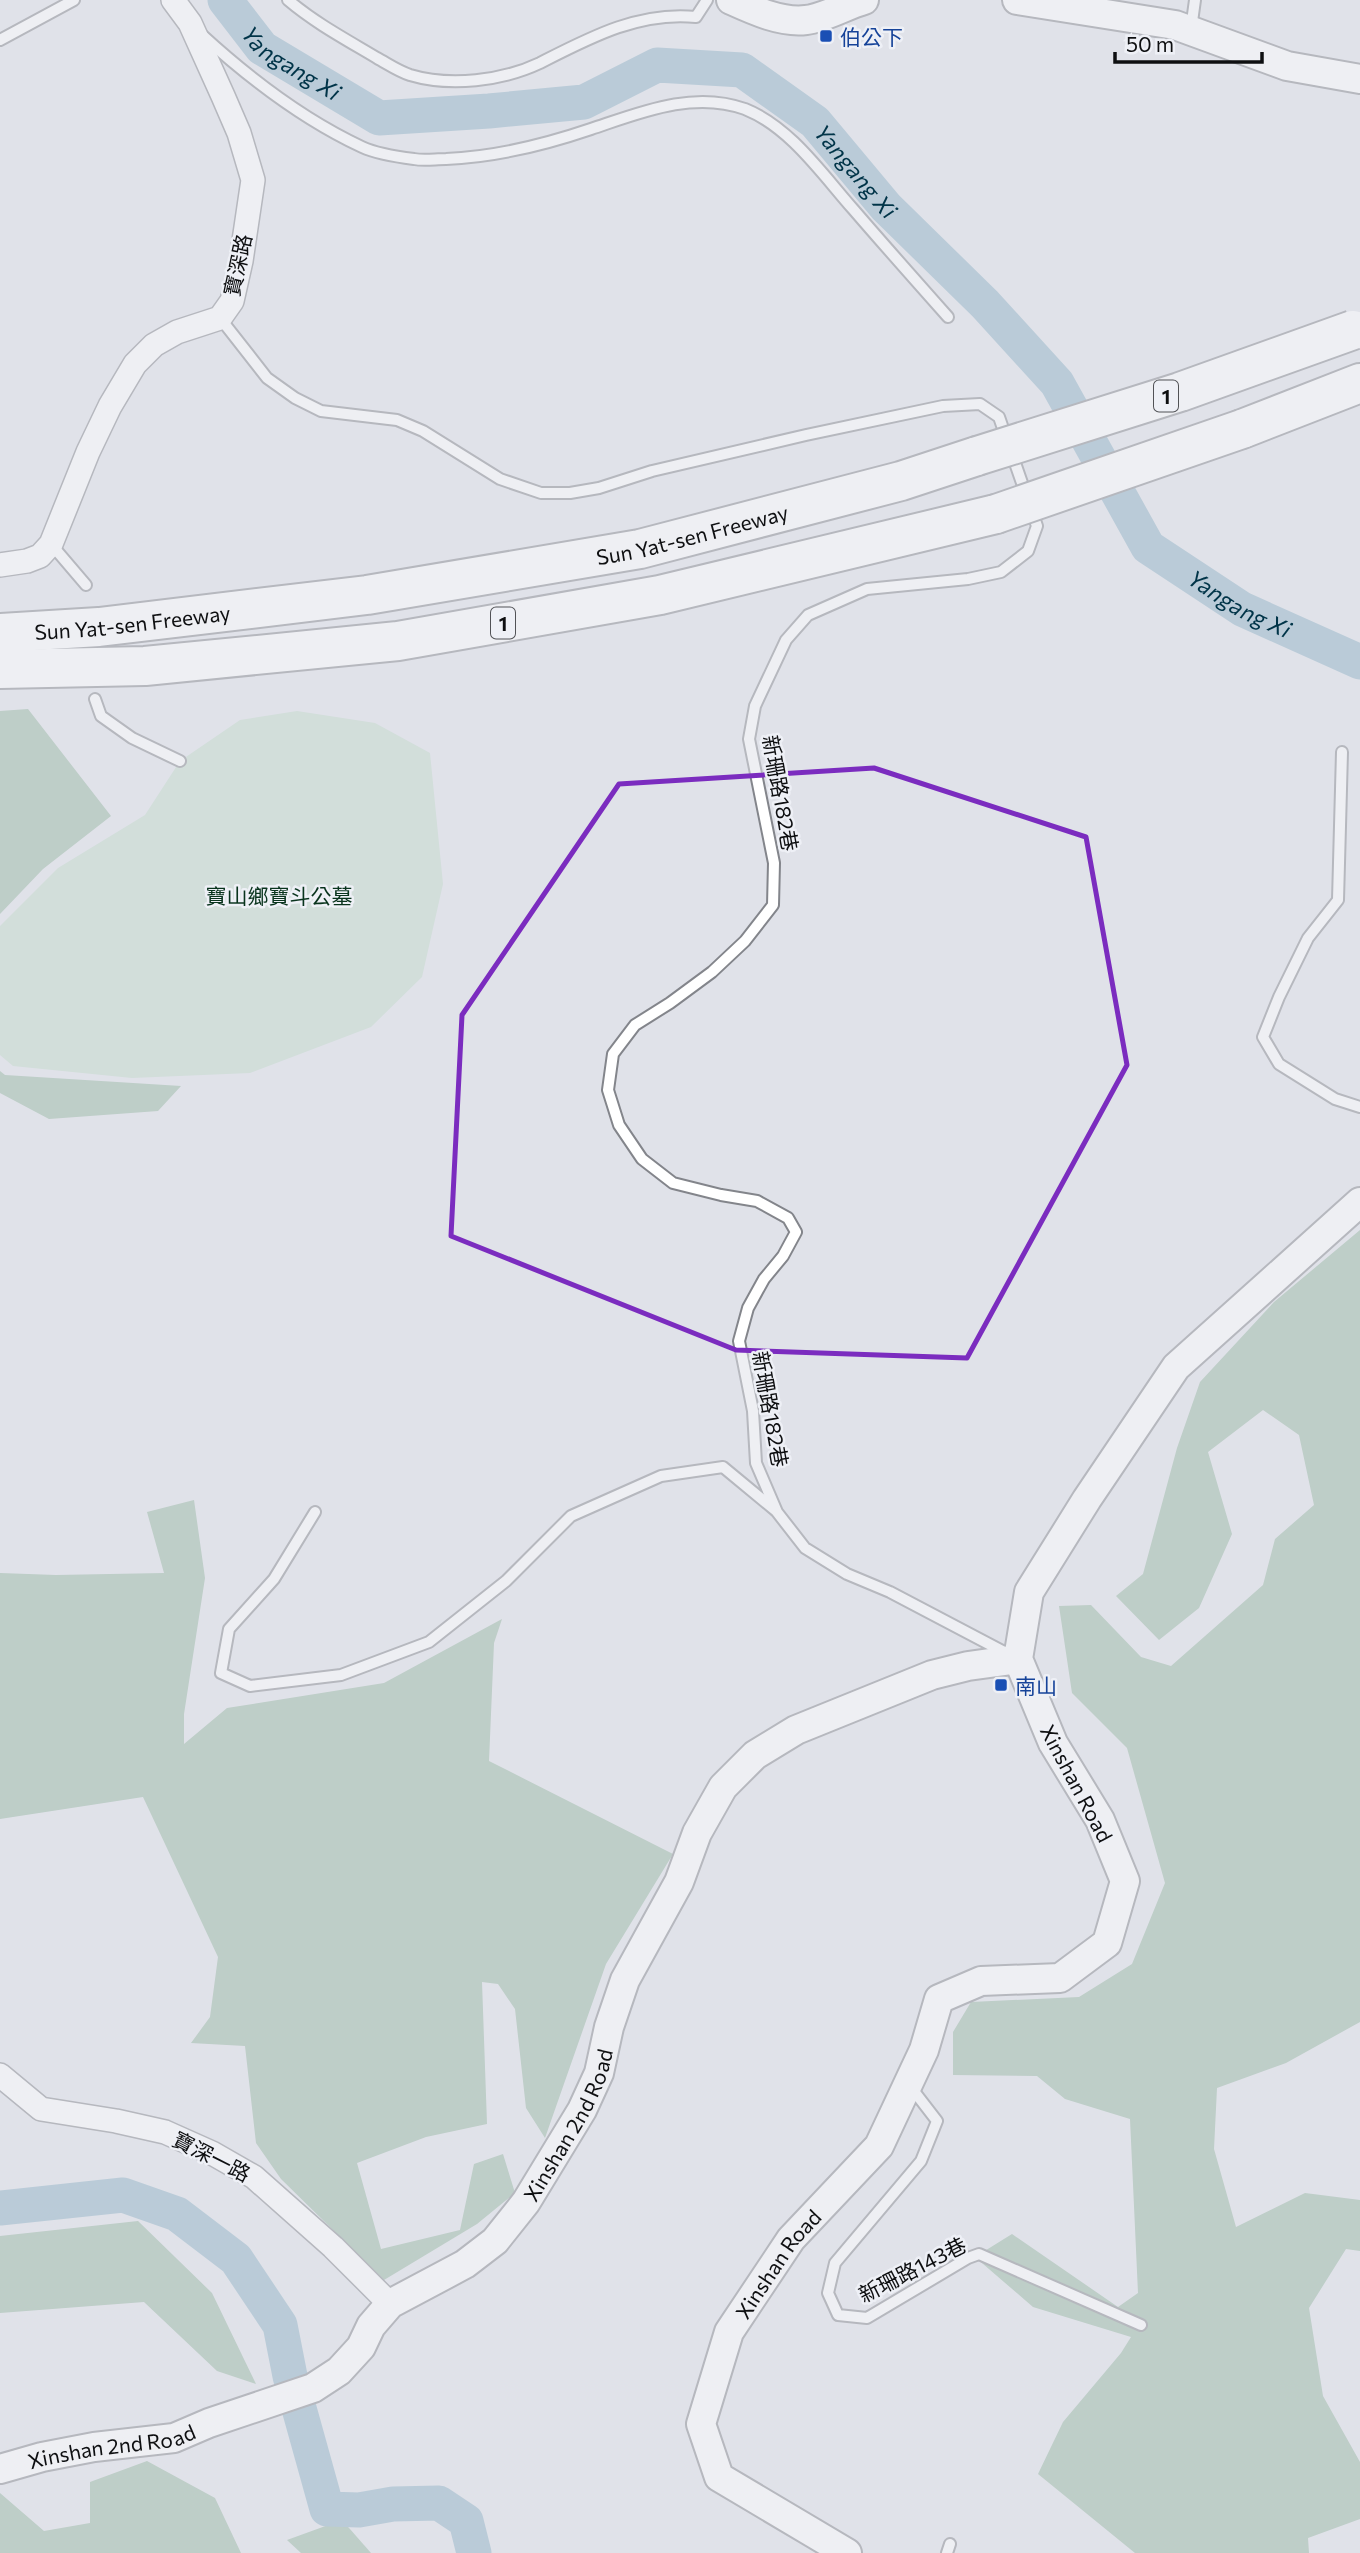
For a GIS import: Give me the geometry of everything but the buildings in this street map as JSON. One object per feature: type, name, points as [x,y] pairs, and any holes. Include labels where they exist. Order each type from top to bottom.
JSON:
[{"type":"highway","name":"Sun Yat-sen Freeway","points":[[0,633],[99,627],[368,595],[640,549],[901,481],[1180,392],[1356,329]]},
{"type":"highway","name":"Sun Yat-sen Freeway","points":[[0,669],[145,666],[398,641],[660,595],[996,514],[1242,429],[1360,383]]},
{"type":"street","name":"寶深路","points":[[51,544],[93,441],[135,364],[154,345],[177,332],[220,318],[232,301],[241,261],[253,180],[239,133],[190,23],[173,0]]},
{"type":"street","points":[[731,0],[756,11],[792,20],[808,20],[864,0]]},
{"type":"street","points":[[1017,0],[1175,25],[1287,66],[1360,79]]},
{"type":"street","points":[[0,565],[40,556],[51,544]]},
{"type":"street","points":[[1018,1658],[1028,1592],[1176,1367],[1360,1202]]},
{"type":"street","name":"Xinshan Road","points":[[847,2553],[719,2477],[701,2424],[729,2332],[791,2239],[879,2146],[924,2050],[939,1999],[981,1981],[1060,1978],[1107,1943],[1125,1881],[1100,1820],[1053,1743],[1018,1658]]},
{"type":"street","name":"Xinshan 2nd Road","points":[[0,2469],[42,2456],[174,2438],[209,2423],[313,2388],[339,2371],[361,2347],[371,2326],[390,2304],[465,2264],[495,2241],[533,2191],[582,2110],[599,2073],[609,2027],[625,1980],[669,1902],[697,1833],[723,1787],[755,1755],[796,1731],[932,1675],[1018,1658]]},
{"type":"street","name":"寶深一路","points":[[0,2075],[41,2109],[165,2132],[212,2152],[254,2176],[333,2247],[390,2304]]},
{"type":"lane","points":[[0,40],[74,0]]},
{"type":"lane","points":[[288,0],[315,20],[394,68],[419,77],[463,81],[523,70],[605,32],[644,20],[669,16],[695,17],[707,0]]},
{"type":"lane","points":[[1191,32],[1195,0]]},
{"type":"lane","points":[[190,23],[228,59],[334,132],[365,148],[416,160],[474,158],[536,146],[638,112],[678,103],[712,103],[744,109],[775,126],[803,153],[948,317]]},
{"type":"lane","name":"新珊路182巷","points":[[220,318],[267,378],[295,398],[321,411],[397,420],[422,431],[500,479],[541,493],[570,493],[599,488],[652,471],[943,405],[980,404],[999,417],[1037,526],[1028,551],[1001,572],[968,579],[867,589],[808,615],[786,640],[755,706],[749,738],[774,863],[773,905],[745,941],[701,979],[635,1025],[612,1054],[608,1090],[619,1125],[642,1159],[673,1183],[757,1201],[788,1219],[796,1232],[748,1308],[739,1341],[753,1411],[756,1463],[777,1512]]},
{"type":"lane","points":[[51,544],[86,585]]},
{"type":"lane","points":[[95,699],[100,716],[132,738],[180,761]]},
{"type":"lane","points":[[1342,752],[1338,900],[1308,938],[1263,1037],[1279,1063],[1335,1098],[1360,1107]]},
{"type":"lane","name":"新珊路182巷","points":[[315,1512],[274,1579],[229,1629],[221,1673],[250,1686],[341,1675],[429,1642],[506,1581],[571,1516],[661,1476],[723,1467],[777,1512],[805,1548],[847,1574],[890,1592],[1018,1658]]},
{"type":"lane","name":"新珊路143巷","points":[[908,2084],[937,2121],[921,2161],[835,2263],[828,2293],[838,2315],[867,2318],[968,2258],[979,2255],[1141,2325]]},
{"type":"highlighted area","points":[[874,768],[1086,837],[1127,1065],[967,1358],[736,1350],[451,1236],[462,1015],[619,784]]},
{"type":"green space","points":[[28,709],[111,816],[43,869],[0,914],[0,711]]},
{"type":"green space","name":"寶山鄉寶斗公墓","points":[[297,711],[375,723],[430,753],[443,884],[422,977],[371,1027],[250,1073],[132,1078],[13,1066],[0,1055],[0,926],[58,868],[145,815],[180,761],[240,720]]},
{"type":"green space","points":[[0,1071],[5,1075],[181,1086],[158,1111],[49,1119],[0,1093]]},
{"type":"green space","points":[[1360,1230],[1360,2022],[1286,2063],[1217,2088],[1214,2149],[1236,2227],[1305,2193],[1360,2200],[1360,2251],[1346,2249],[1309,2308],[1323,2396],[1360,2462],[1360,2519],[1308,2538],[1309,2553],[1135,2553],[1038,2474],[1063,2422],[1121,2353],[1131,2337],[1033,2307],[975,2257],[1012,2234],[1118,2307],[1138,2293],[1130,2119],[1065,2099],[1037,2076],[953,2075],[953,2032],[971,2002],[1079,1997],[1132,1964],[1165,1883],[1127,1748],[1072,1693],[1059,1606],[1091,1605],[1141,1657],[1171,1666],[1263,1585],[1275,1539],[1314,1505],[1299,1435],[1263,1410],[1208,1452],[1232,1534],[1199,1608],[1159,1640],[1116,1596],[1143,1574],[1177,1448],[1200,1382],[1274,1302]]},
{"type":"green space","points":[[194,1500],[205,1578],[184,1714],[184,1744],[227,1708],[384,1683],[502,1619],[494,1643],[489,1761],[673,1854],[606,1964],[545,2138],[526,2108],[515,2009],[498,1984],[482,1982],[487,2124],[426,2137],[357,2163],[381,2249],[460,2230],[474,2164],[503,2154],[515,2193],[477,2224],[384,2280],[281,2179],[256,2143],[245,2046],[191,2043],[210,2017],[218,1957],[143,1797],[0,1819],[0,1573],[164,1573],[147,1512]]},
{"type":"green space","points":[[138,2221],[212,2293],[256,2384],[217,2371],[144,2302],[0,2313],[0,2236]]},
{"type":"green space","points":[[147,2461],[215,2498],[241,2553],[0,2553],[0,2493],[44,2531],[90,2523],[90,2482]]},
{"type":"green space","points":[[342,2520],[371,2553],[301,2553],[287,2540]]},
{"type":"waterway","name":"Yangang Xi","points":[[225,0],[262,48],[379,118],[584,102],[657,65],[742,70],[815,122],[886,207],[985,304],[1057,383],[1148,547],[1242,609],[1360,662]]},
{"type":"waterway","points":[[0,2208],[123,2195],[177,2214],[236,2259],[280,2325],[290,2376],[327,2509],[359,2510],[393,2504],[439,2503],[466,2521],[474,2553]]},
{"type":"place","name":"伯公下","points":[[826,36]]},
{"type":"place","name":"南山","points":[[1001,1685]]}]
